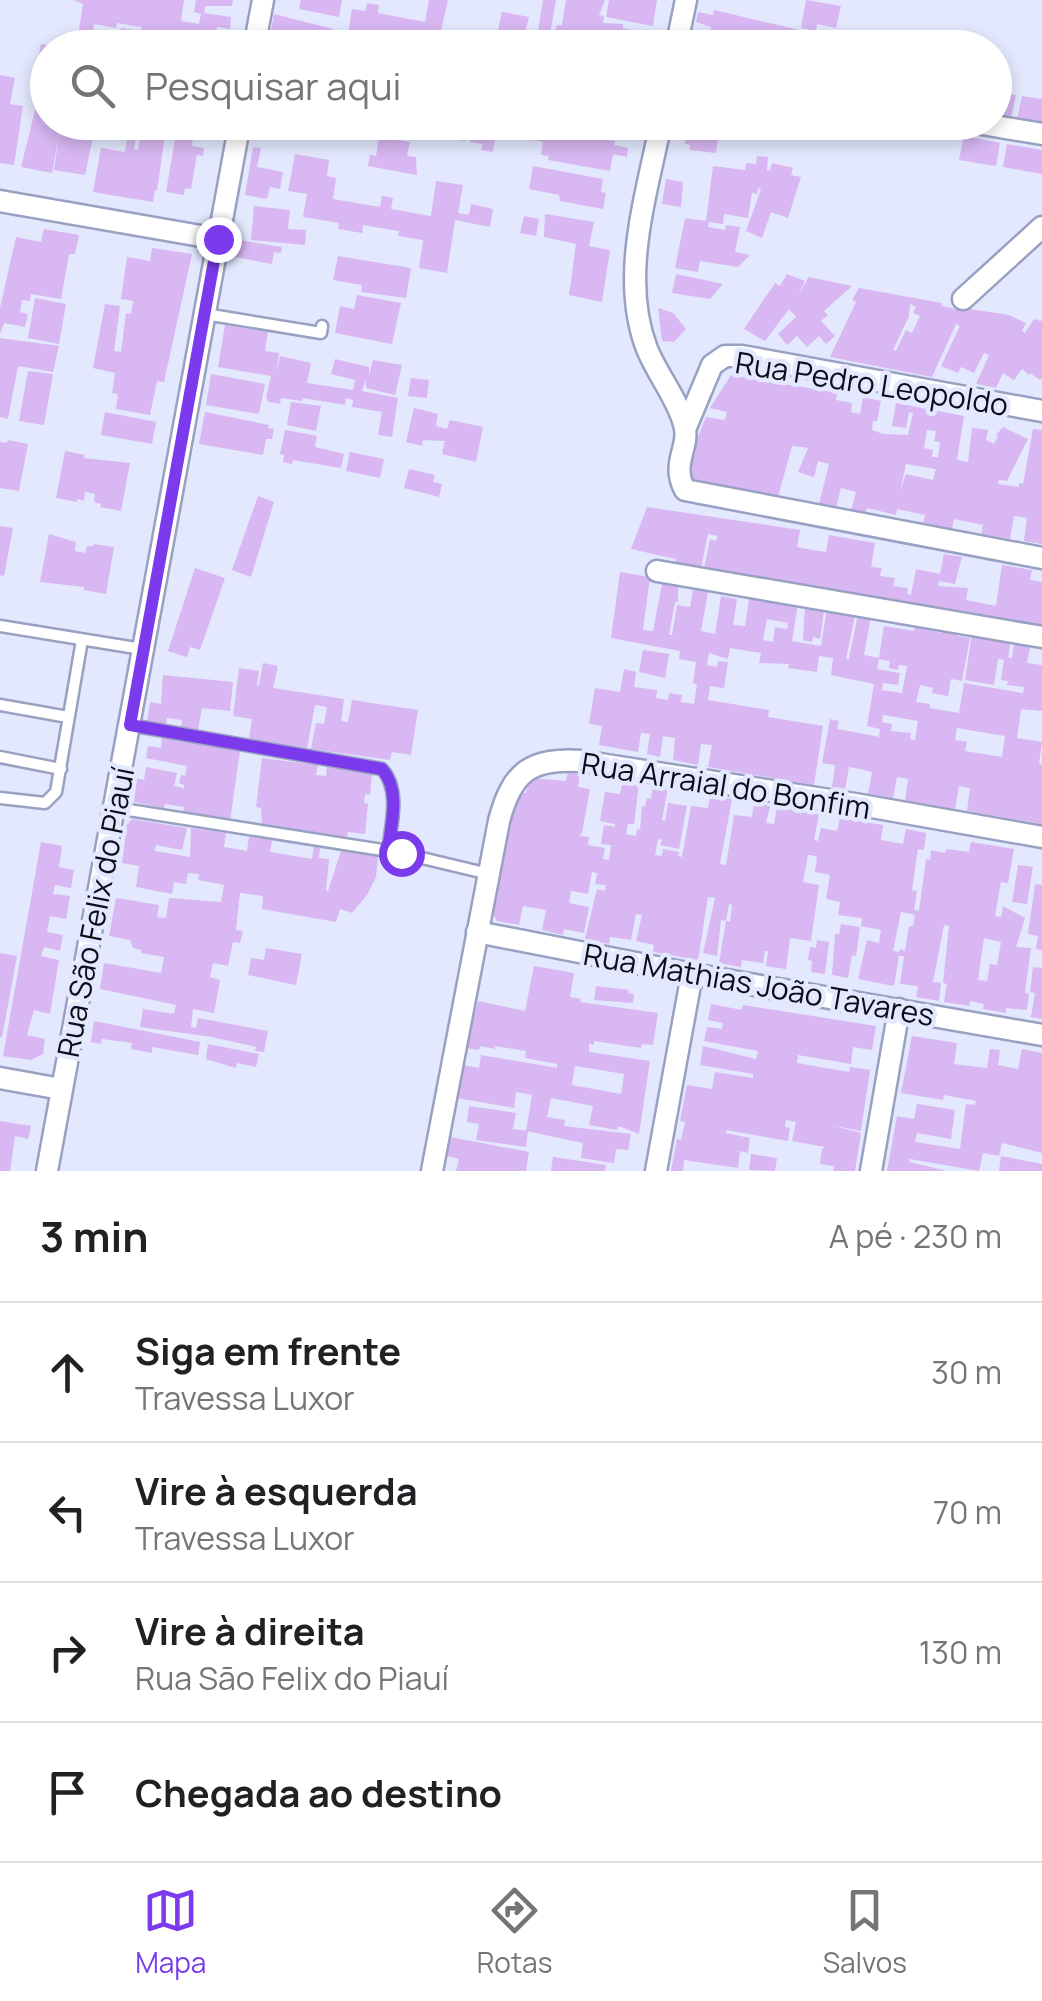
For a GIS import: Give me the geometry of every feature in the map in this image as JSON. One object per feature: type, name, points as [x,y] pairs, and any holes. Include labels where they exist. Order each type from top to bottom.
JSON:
[{"type":"street","points":[[257,30],[263,0]]},
{"type":"street","points":[[680,30],[686,0]]},
{"type":"street","points":[[1012,129],[1042,134]]},
{"type":"street","name":"Rua São Felix do Piauí","points":[[46,1171],[237,140]]},
{"type":"street","points":[[657,140],[636,250],[637,302],[646,346],[686,427],[678,478],[685,490],[1042,558]]},
{"type":"street","points":[[0,201],[218,239]]},
{"type":"street","points":[[962,299],[1042,227]]},
{"type":"street","name":"Rua Pedro Leopoldo","points":[[686,427],[712,365],[725,356],[1042,411]]},
{"type":"street","points":[[658,570],[1042,637]]},
{"type":"street","name":"Rua Arraial do Bonfim","points":[[432,1171],[505,798],[520,774],[536,763],[554,760],[855,804],[1042,837]]},
{"type":"street","name":"Rua Mathias João Tavares","points":[[476,932],[1042,1035]]},
{"type":"street","points":[[656,1171],[692,974]]},
{"type":"street","points":[[872,1171],[899,1009]]},
{"type":"street","points":[[0,1078],[60,1090]]},
{"type":"lane","points":[[204,314],[321,333],[322,326]]},
{"type":"lane","points":[[0,626],[144,649]]},
{"type":"lane","points":[[0,798],[45,803],[56,792],[82,640]]},
{"type":"lane","points":[[0,705],[68,717]]},
{"type":"lane","points":[[130,725],[382,769],[390,778],[393,793],[388,851]]},
{"type":"lane","points":[[0,757],[61,769]]},
{"type":"lane","points":[[116,808],[388,851],[489,874]]},
{"type":"building","points":[[73,0],[184,0],[181,21],[199,24],[201,14],[194,12],[196,0],[233,0],[232,6],[205,6],[204,13],[231,17],[230,29],[217,30],[141,30],[142,27],[117,23],[116,28],[94,24],[93,30],[79,30],[83,4]]},
{"type":"building","points":[[301,0],[342,0],[339,17],[299,9]]},
{"type":"building","points":[[429,0],[448,0],[441,30],[349,30],[352,9],[365,11],[367,3],[379,5],[378,13],[425,22]]},
{"type":"building","points":[[543,0],[556,0],[551,30],[538,30]]},
{"type":"building","points":[[566,0],[605,0],[599,15],[604,16],[603,23],[623,24],[623,28],[635,30],[555,30],[562,25]]},
{"type":"building","points":[[609,0],[657,0],[653,26],[606,17]]},
{"type":"building","points":[[806,0],[841,6],[836,28],[817,24],[816,30],[801,28]]},
{"type":"building","points":[[714,10],[799,30],[710,30],[696,22],[698,12],[713,15]]},
{"type":"building","points":[[502,12],[529,17],[526,30],[498,30]]},
{"type":"building","points":[[274,14],[333,29],[333,30],[271,30]]},
{"type":"building","points":[[0,75],[15,78],[10,104],[23,106],[14,165],[0,163]]},
{"type":"building","points":[[1022,96],[1042,99],[1042,125],[1017,120]]},
{"type":"building","points":[[30,130],[30,140],[58,140],[52,173],[21,167]]},
{"type":"building","points":[[58,140],[92,140],[85,175],[54,170]]},
{"type":"building","points":[[127,140],[135,140],[134,149],[138,150],[140,140],[164,140],[153,202],[93,192],[101,148],[125,152]]},
{"type":"building","points":[[175,140],[192,140],[192,146],[204,148],[203,156],[197,155],[191,189],[185,188],[184,195],[166,192]]},
{"type":"building","points":[[379,140],[410,142],[407,156],[416,157],[417,175],[368,166],[370,155],[376,156]]},
{"type":"building","points":[[495,140],[493,152],[481,150],[483,144],[470,142]]},
{"type":"building","points":[[533,140],[615,141],[614,145],[628,148],[627,157],[613,154],[610,171],[548,160],[549,156],[541,155],[543,142]]},
{"type":"building","points":[[686,140],[718,140],[716,153],[689,150],[690,145],[685,144]]},
{"type":"building","points":[[963,140],[1000,143],[996,166],[959,160]]},
{"type":"building","points":[[1007,144],[1042,150],[1042,174],[1003,167]]},
{"type":"building","points":[[253,147],[261,148],[257,167],[283,172],[280,189],[270,187],[267,199],[245,195]]},
{"type":"building","points":[[295,154],[329,160],[327,176],[336,178],[333,199],[380,207],[382,196],[393,198],[391,209],[431,216],[436,181],[463,185],[458,213],[469,215],[471,204],[493,209],[490,227],[455,220],[447,273],[419,268],[423,240],[363,225],[362,233],[338,229],[339,223],[303,217],[307,194],[288,191]]},
{"type":"building","points":[[757,156],[768,157],[767,170],[770,171],[772,163],[793,168],[791,175],[801,177],[788,218],[771,212],[762,238],[746,231],[761,189],[758,188],[757,194],[752,193],[748,218],[724,214],[723,224],[709,222],[708,227],[725,230],[726,225],[740,227],[735,252],[750,255],[738,267],[700,261],[698,272],[675,268],[685,218],[706,221],[713,166],[745,170],[746,163],[756,164]]},
{"type":"building","points":[[533,166],[603,179],[603,209],[560,201],[559,195],[529,189]]},
{"type":"building","points":[[666,179],[683,182],[681,207],[662,204]]},
{"type":"building","points":[[254,206],[290,210],[288,229],[306,230],[305,245],[251,240]]},
{"type":"building","points":[[545,214],[594,222],[589,246],[610,250],[602,302],[569,295],[576,244],[544,237]]},
{"type":"building","points":[[524,216],[539,219],[536,236],[520,233]]},
{"type":"building","points":[[44,229],[79,235],[75,254],[69,254],[61,299],[31,294],[30,301],[22,300],[20,312],[28,314],[25,327],[4,323],[0,334],[0,308],[16,237],[41,242]]},
{"type":"building","points":[[232,239],[282,247],[281,253],[274,252],[272,264],[230,256]]},
{"type":"building","points":[[152,248],[192,254],[164,382],[157,381],[150,415],[116,409],[118,394],[112,393],[115,373],[93,368],[105,304],[120,306],[114,351],[121,352],[126,313],[131,314],[133,301],[121,299],[127,257],[150,261]]},
{"type":"building","points":[[338,256],[411,268],[406,298],[361,292],[362,285],[333,280]]},
{"type":"building","points":[[676,274],[723,284],[710,299],[672,293]]},
{"type":"building","points":[[787,274],[805,281],[798,295],[809,277],[852,286],[824,311],[828,315],[821,321],[835,336],[826,344],[819,336],[807,347],[797,336],[787,345],[778,334],[796,317],[789,309],[765,341],[744,329],[775,283],[780,286]]},
{"type":"building","points":[[859,288],[942,303],[963,311],[964,308],[1009,315],[1026,323],[1022,331],[1025,333],[1034,319],[1042,321],[1042,378],[1022,369],[1014,380],[1003,373],[996,388],[976,384],[989,355],[984,353],[974,373],[961,367],[958,373],[941,366],[960,326],[956,324],[932,377],[830,357],[856,302],[852,300]],"holes":[[[910,304],[916,307],[913,313],[920,316],[912,333],[906,330],[896,351],[893,350],[909,316]]]},
{"type":"building","points":[[357,295],[401,303],[392,344],[335,333],[340,306],[354,309]]},
{"type":"building","points":[[35,298],[66,304],[59,344],[28,338]]},
{"type":"building","points":[[658,308],[673,313],[686,329],[674,342],[662,341]]},
{"type":"building","points":[[225,325],[268,332],[265,351],[279,353],[276,373],[280,356],[311,363],[307,383],[353,390],[355,380],[331,374],[335,359],[369,367],[369,375],[373,360],[402,365],[395,395],[366,388],[366,379],[362,391],[398,398],[392,437],[378,435],[382,412],[352,407],[353,400],[346,398],[345,405],[303,398],[281,398],[280,404],[269,402],[266,398],[271,376],[218,367]]},
{"type":"building","points":[[0,338],[59,346],[53,372],[18,366],[8,419],[0,417]]},
{"type":"building","points":[[28,371],[53,374],[44,425],[19,421]]},
{"type":"building","points":[[211,374],[265,384],[259,414],[206,405]]},
{"type":"building","points":[[731,375],[837,393],[836,400],[852,403],[851,412],[860,414],[863,397],[881,401],[872,430],[883,434],[908,435],[913,413],[909,412],[906,428],[892,426],[896,403],[964,416],[957,460],[968,462],[972,428],[988,430],[986,440],[994,444],[1003,427],[1028,439],[1007,481],[999,480],[998,484],[1019,487],[1019,483],[1023,484],[1033,429],[1042,430],[1042,544],[1024,541],[1027,518],[1014,516],[1010,539],[981,534],[983,525],[954,519],[952,529],[923,524],[925,515],[897,509],[896,515],[867,508],[865,514],[851,511],[856,492],[841,488],[836,508],[819,504],[829,464],[818,461],[814,477],[798,472],[808,448],[792,446],[778,497],[688,481],[692,468],[686,466],[706,417],[725,420],[727,412],[710,408]],"holes":[[[927,430],[936,431],[934,441],[940,442],[938,457],[932,457],[933,450],[924,448]],[[906,464],[936,469],[933,480],[906,474],[900,491]]]},
{"type":"building","points":[[411,378],[429,380],[427,398],[408,396]]},
{"type":"building","points":[[291,402],[321,406],[316,431],[287,425]]},
{"type":"building","points":[[414,408],[438,414],[436,426],[447,429],[450,420],[483,427],[476,462],[442,454],[445,441],[423,440],[422,446],[406,442]]},
{"type":"building","points":[[105,412],[156,422],[152,444],[101,435]]},
{"type":"building","points":[[205,412],[269,425],[274,429],[272,439],[266,439],[263,455],[199,444]]},
{"type":"building","points":[[285,430],[317,436],[315,447],[344,454],[341,468],[293,460],[292,464],[283,462],[284,455],[280,454]]},
{"type":"building","points":[[0,442],[28,444],[19,491],[0,488]]},
{"type":"building","points":[[65,451],[85,455],[84,458],[130,463],[121,511],[100,507],[94,502],[95,494],[85,492],[84,501],[56,498]]},
{"type":"building","points":[[350,452],[384,459],[380,478],[346,471]]},
{"type":"building","points":[[409,469],[435,475],[433,482],[442,484],[439,497],[404,488]]},
{"type":"building","points":[[258,496],[274,502],[251,577],[232,570]]},
{"type":"building","points":[[647,507],[800,530],[797,547],[812,550],[826,552],[829,535],[875,543],[871,567],[882,568],[880,576],[895,578],[893,586],[908,588],[907,594],[911,595],[916,569],[940,574],[944,554],[962,557],[955,584],[939,581],[938,586],[968,588],[966,600],[996,606],[1002,565],[1032,570],[1030,580],[1042,582],[1042,628],[704,569],[710,539],[716,541],[717,536],[708,534],[701,569],[676,564],[676,559],[631,549]]},
{"type":"building","points":[[0,526],[13,528],[4,576],[0,575]]},
{"type":"building","points":[[49,534],[76,542],[75,551],[85,553],[87,546],[94,544],[114,547],[106,594],[40,582]]},
{"type":"building","points":[[195,568],[225,578],[200,650],[190,647],[187,657],[168,651]]},
{"type":"building","points":[[620,572],[650,577],[643,630],[653,631],[662,584],[678,586],[669,635],[677,605],[690,607],[693,590],[708,592],[701,631],[715,634],[721,596],[737,599],[733,625],[745,626],[749,599],[798,603],[792,641],[821,646],[827,608],[855,616],[846,659],[858,613],[871,616],[864,655],[879,658],[884,626],[914,631],[916,623],[927,625],[926,630],[943,633],[944,628],[958,630],[957,636],[970,638],[962,681],[951,679],[948,696],[932,693],[933,688],[920,685],[916,702],[959,713],[964,683],[1023,693],[1024,687],[1007,685],[1008,681],[1001,680],[1004,660],[998,659],[994,685],[965,680],[972,633],[1011,640],[1008,657],[1012,658],[1014,644],[1030,647],[1027,663],[1042,665],[1042,711],[1021,709],[1017,738],[1042,742],[1042,824],[967,811],[970,788],[959,786],[955,809],[905,801],[908,779],[897,777],[893,798],[868,794],[872,772],[849,767],[845,790],[832,788],[835,765],[822,763],[830,719],[839,721],[837,729],[879,737],[880,729],[867,726],[874,684],[831,675],[833,658],[819,656],[817,672],[788,668],[789,664],[759,663],[761,653],[730,648],[728,659],[709,653],[707,665],[717,667],[718,661],[728,662],[724,688],[710,686],[708,700],[769,710],[768,717],[823,726],[814,785],[708,767],[712,745],[701,744],[698,765],[673,760],[675,738],[663,736],[660,757],[647,754],[650,734],[641,733],[638,752],[599,745],[602,726],[589,724],[595,688],[620,692],[624,669],[636,672],[634,687],[657,690],[656,698],[668,700],[669,693],[682,695],[681,702],[694,704],[697,684],[693,683],[696,662],[679,659],[680,651],[611,638]],"holes":[[[767,619],[788,623],[787,629],[775,627],[773,642],[763,640]],[[879,659],[890,661],[889,668],[907,666],[902,693],[882,690],[883,683],[898,685],[900,673],[877,669]],[[883,715],[918,721],[915,740],[910,739],[911,733],[891,731],[892,724],[882,722]],[[957,728],[1005,736],[1002,757],[965,751],[967,742],[955,740]]]},
{"type":"building","points":[[805,605],[824,611],[820,639],[813,637],[812,642],[803,640]]},
{"type":"building","points":[[643,650],[669,654],[665,678],[639,672]]},
{"type":"building","points":[[263,663],[278,666],[273,688],[344,699],[341,721],[348,722],[352,700],[418,710],[411,755],[392,752],[390,760],[311,749],[316,723],[324,724],[327,707],[315,705],[307,748],[249,739],[252,719],[233,716],[239,668],[259,671],[259,685]]},
{"type":"building","points":[[163,675],[233,682],[230,711],[202,708],[198,730],[181,728],[182,720],[167,718],[166,725],[147,722],[150,702],[161,704]]},
{"type":"building","points":[[162,738],[240,751],[230,821],[183,812],[184,807],[134,802],[137,778],[144,780],[146,767],[177,773],[174,786],[184,788],[179,783],[187,766],[146,758],[148,746],[161,748]]},
{"type":"building","points":[[262,758],[318,765],[316,775],[326,776],[327,767],[372,774],[370,795],[365,794],[365,834],[348,832],[347,837],[262,825],[261,808],[256,807]]},
{"type":"building","points":[[568,772],[580,774],[578,787],[590,789],[579,836],[589,837],[588,845],[605,848],[603,859],[609,860],[611,845],[601,844],[604,825],[615,824],[600,821],[605,792],[620,794],[623,781],[639,784],[634,824],[628,824],[626,834],[636,836],[637,829],[640,830],[642,806],[645,807],[647,798],[651,799],[653,786],[668,788],[662,820],[665,821],[668,803],[687,806],[679,849],[660,845],[662,840],[658,839],[655,855],[662,856],[663,849],[679,852],[682,857],[691,806],[708,808],[710,796],[732,799],[720,864],[726,865],[734,815],[752,817],[754,803],[770,806],[766,823],[774,824],[777,807],[819,814],[814,840],[818,841],[821,828],[837,831],[840,818],[883,825],[881,840],[903,844],[906,829],[926,833],[924,850],[918,849],[912,890],[917,891],[914,910],[919,911],[926,859],[930,860],[931,850],[969,852],[971,842],[1014,849],[1008,883],[1001,882],[995,916],[1001,917],[1003,906],[1025,918],[1016,947],[1031,948],[1025,993],[1029,994],[1027,1010],[1006,1008],[1006,1013],[983,1009],[984,1004],[970,1001],[970,1006],[944,1002],[949,926],[944,925],[933,982],[941,983],[939,1001],[916,997],[918,986],[900,984],[904,956],[899,956],[894,986],[858,979],[867,940],[879,943],[881,930],[861,926],[862,918],[838,915],[840,902],[826,899],[830,875],[815,872],[817,857],[811,855],[803,882],[819,885],[811,941],[790,938],[786,969],[766,966],[768,951],[763,963],[742,960],[741,967],[719,963],[726,921],[721,920],[717,956],[703,953],[715,898],[708,897],[698,960],[653,952],[654,945],[636,941],[642,915],[636,914],[631,940],[610,937],[609,944],[585,939],[597,889],[605,891],[606,885],[595,884],[597,873],[592,872],[588,894],[571,891],[569,903],[589,907],[584,933],[564,929],[563,935],[542,930],[546,910],[523,906],[519,925],[497,921],[491,911],[515,792],[526,793],[529,778],[566,781]],"holes":[[[901,912],[915,915],[905,951],[899,952],[893,951]],[[984,938],[1001,942],[997,965],[990,964],[987,981],[978,980]]]},
{"type":"building","points":[[132,819],[187,828],[182,850],[156,845],[155,851],[190,857],[191,828],[226,833],[224,847],[247,851],[249,837],[272,840],[270,852],[312,859],[314,846],[320,848],[319,858],[329,859],[326,891],[341,851],[378,856],[376,877],[367,895],[352,913],[340,909],[336,922],[262,909],[263,896],[240,893],[236,930],[243,931],[240,943],[233,942],[228,966],[213,963],[210,977],[220,980],[214,1013],[193,1009],[191,1027],[196,1028],[198,1018],[268,1031],[264,1052],[212,1037],[140,1027],[143,1009],[174,1014],[176,1005],[100,989],[104,963],[161,973],[164,957],[141,953],[130,940],[109,936],[116,898],[159,905],[157,917],[166,918],[169,898],[221,902],[224,885],[198,880],[199,874],[188,873],[186,884],[174,882],[172,894],[136,887],[139,866],[122,863],[127,825]]},
{"type":"building","points":[[41,842],[62,846],[59,867],[74,870],[71,888],[55,885],[53,894],[70,896],[66,919],[50,916],[47,932],[63,935],[60,951],[44,947],[41,956],[59,960],[50,1014],[34,1010],[27,1035],[45,1039],[43,1054],[31,1060],[3,1056]]},
{"type":"building","points":[[1018,865],[1033,867],[1027,904],[1012,902]]},
{"type":"building","points":[[1035,884],[1042,885],[1042,950],[1036,949],[1038,936],[1028,934]]},
{"type":"building","points":[[841,924],[860,927],[848,978],[832,975],[835,934],[839,934]]},
{"type":"building","points":[[817,940],[829,942],[825,974],[811,972],[812,961],[808,960],[810,947],[816,948]]},
{"type":"building","points":[[266,948],[302,954],[296,985],[248,975],[251,958],[264,960]]},
{"type":"building","points":[[0,953],[17,956],[2,1037],[0,1037]]},
{"type":"building","points":[[534,966],[574,973],[570,997],[581,999],[580,1002],[658,1013],[653,1045],[642,1044],[641,1048],[594,1041],[594,1045],[589,1044],[589,1052],[650,1061],[639,1134],[618,1126],[617,1130],[589,1125],[593,1106],[551,1098],[547,1117],[565,1120],[564,1126],[631,1134],[628,1150],[616,1149],[614,1163],[581,1158],[583,1143],[526,1131],[532,1095],[516,1092],[514,1108],[457,1098],[463,1065],[479,1068],[481,1055],[557,1068],[557,1064],[525,1058],[526,1051],[495,1046],[466,1048],[478,1001],[525,1011]],"holes":[[[575,1066],[624,1074],[621,1094],[572,1085]]]},
{"type":"building","points":[[1033,967],[1042,968],[1042,1019],[1031,1017],[1035,993],[1030,992]]},
{"type":"building","points":[[596,986],[629,990],[634,994],[633,1003],[594,1000]]},
{"type":"building","points":[[711,1004],[742,1010],[743,1005],[876,1026],[872,1050],[853,1047],[851,1064],[798,1055],[797,1063],[849,1072],[850,1067],[870,1070],[861,1131],[830,1125],[861,1133],[855,1171],[833,1171],[834,1166],[820,1164],[825,1147],[792,1141],[796,1122],[786,1120],[785,1127],[790,1128],[788,1141],[726,1130],[750,1138],[748,1153],[740,1151],[738,1168],[684,1160],[683,1171],[671,1171],[677,1139],[681,1140],[685,1122],[680,1121],[687,1085],[712,1089],[715,1072],[753,1078],[753,1074],[700,1065],[703,1046],[756,1059],[758,1051],[704,1041],[707,1027],[722,1029],[723,1023],[708,1020]]},
{"type":"building","points":[[94,1021],[200,1042],[198,1055],[152,1047],[152,1053],[131,1049],[132,1043],[102,1039],[101,1044],[91,1042]]},
{"type":"building","points":[[912,1036],[957,1043],[954,1064],[987,1068],[990,1049],[1000,1050],[998,1065],[1018,1069],[1022,1049],[1042,1053],[1042,1153],[1002,1143],[999,1156],[983,1153],[979,1171],[910,1159],[909,1162],[947,1171],[887,1171],[897,1116],[914,1119],[917,1104],[955,1110],[951,1139],[917,1133],[915,1142],[960,1149],[966,1104],[975,1105],[976,1101],[901,1093]]},
{"type":"building","points":[[208,1044],[259,1054],[256,1067],[237,1063],[236,1068],[206,1059]]},
{"type":"building","points":[[469,1106],[516,1113],[513,1129],[528,1131],[526,1147],[476,1140],[479,1124],[467,1122]]},
{"type":"building","points":[[0,1121],[31,1126],[28,1139],[15,1136],[10,1171],[0,1171]]},
{"type":"building","points":[[450,1137],[529,1152],[526,1171],[456,1171],[459,1159],[447,1156]]},
{"type":"building","points":[[751,1154],[777,1158],[775,1171],[749,1170]]},
{"type":"building","points":[[1001,1156],[1042,1164],[1042,1171],[999,1171]]},
{"type":"building","points":[[553,1157],[606,1165],[605,1171],[551,1171]]},
{"type":"route","points":[[218,239],[130,725],[382,769],[390,778],[393,793],[388,851],[401,853]]}]
